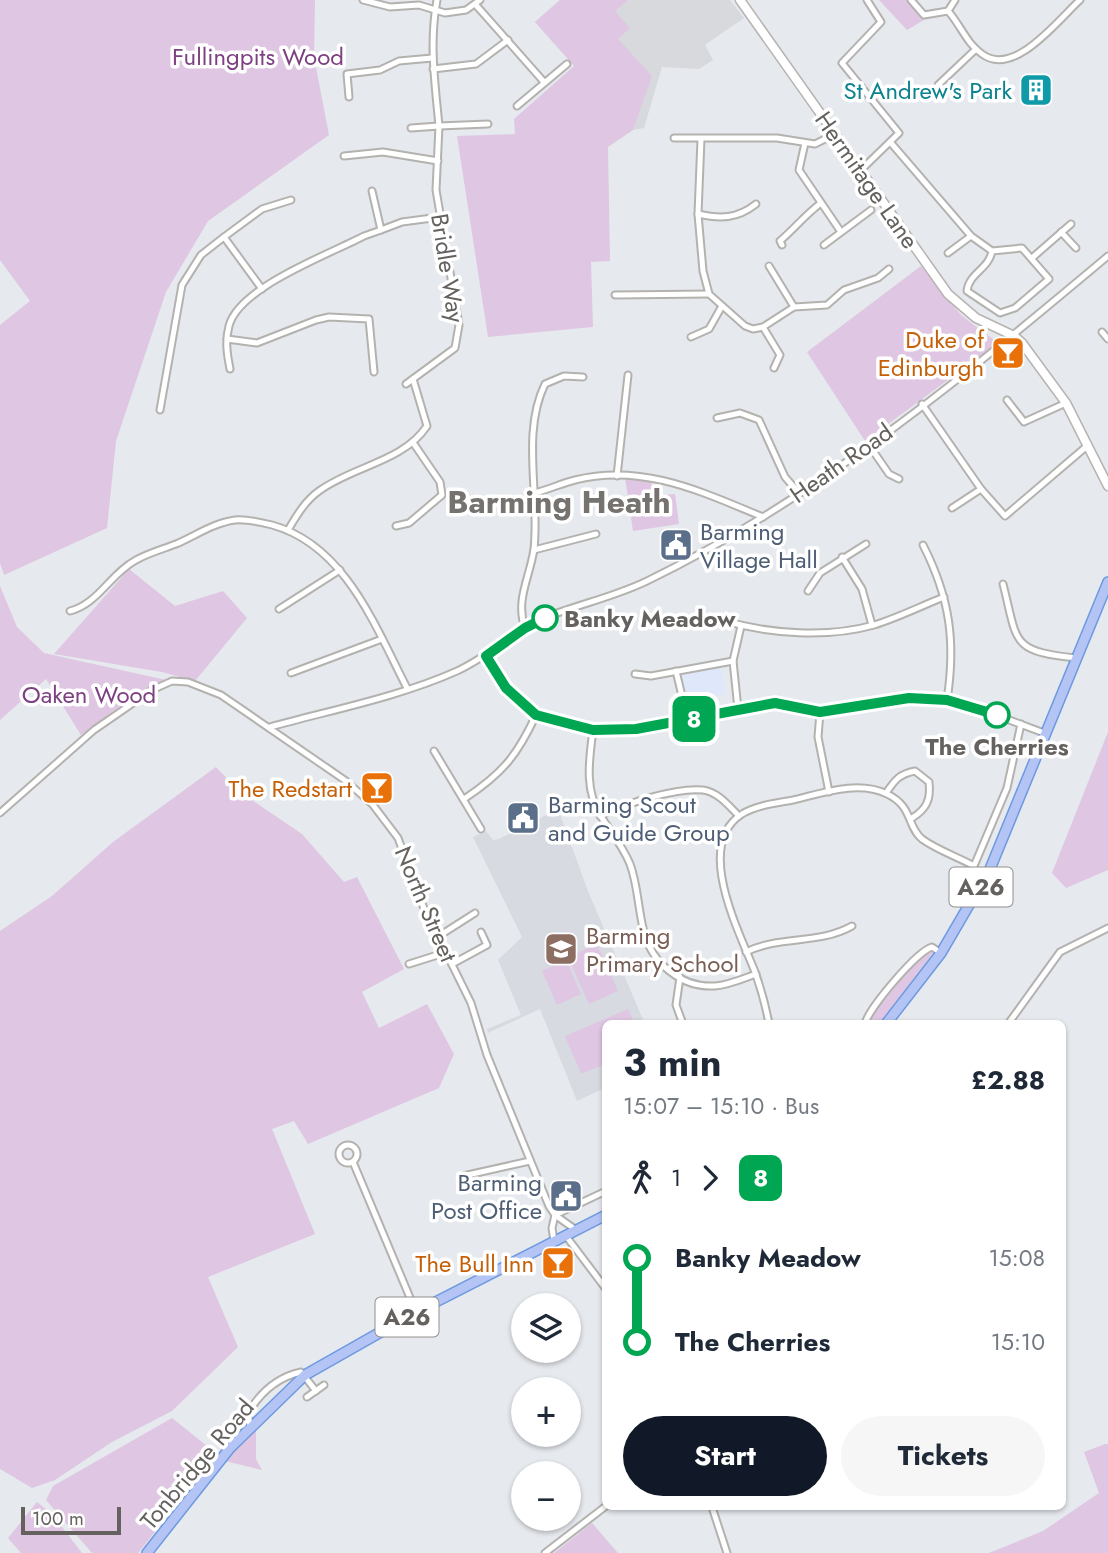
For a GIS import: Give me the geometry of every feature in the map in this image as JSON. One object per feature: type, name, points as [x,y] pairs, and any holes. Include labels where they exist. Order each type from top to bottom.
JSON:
[{"type":"main road","name":"Hermitage Lane","points":[[740,0],[956,303],[976,318],[1014,336]]},
{"type":"main road","points":[[1014,336],[1066,403],[1108,486]]},
{"type":"main road","name":"A26","points":[[889,1020],[941,953],[990,869],[1108,582]]},
{"type":"main road","name":"Tonbridge Road","points":[[146,1553],[250,1425],[305,1375],[416,1312],[602,1217]]},
{"type":"street","points":[[363,0],[390,7],[419,5],[435,11],[456,13],[477,2],[544,82]]},
{"type":"street","name":"Bridle Way","points":[[406,384],[455,348],[458,341],[459,325],[436,190],[439,124],[432,58],[437,0]]},
{"type":"street","points":[[860,171],[891,144],[898,133],[842,63],[856,45],[881,22],[867,0]]},
{"type":"street","points":[[911,0],[920,12],[930,15],[948,11],[956,0]]},
{"type":"street","points":[[948,11],[976,49],[995,60],[1020,56],[1080,0]]},
{"type":"street","points":[[433,69],[476,64],[508,40]]},
{"type":"street","points":[[938,85],[976,49]]},
{"type":"street","points":[[349,97],[347,74],[380,70],[417,58],[432,58]]},
{"type":"street","points":[[517,106],[567,64]]},
{"type":"street","points":[[411,128],[439,124],[488,124]]},
{"type":"street","points":[[674,138],[777,138],[821,143],[835,134]]},
{"type":"street","points":[[702,139],[698,248],[709,294],[746,326],[763,327],[794,307],[827,305],[844,290],[878,278],[889,270]]},
{"type":"street","points":[[805,143],[799,170],[841,232]]},
{"type":"street","points":[[891,144],[971,236],[992,251],[1022,248],[1049,279],[1015,308],[1000,313],[967,291],[970,281],[989,264],[992,251]]},
{"type":"street","points":[[344,156],[383,152],[438,161]]},
{"type":"street","points":[[372,191],[381,230]]},
{"type":"street","points":[[160,410],[182,285],[201,255],[262,209],[291,200]]},
{"type":"street","points":[[782,245],[780,241],[798,226],[801,218],[821,203]]},
{"type":"street","points":[[698,214],[716,218],[742,215],[756,204]]},
{"type":"street","points":[[824,245],[871,210]]},
{"type":"street","points":[[230,369],[227,339],[234,313],[262,289],[381,230],[402,222],[440,217]]},
{"type":"street","points":[[1032,258],[1070,223]]},
{"type":"street","points":[[1061,232],[1076,248]]},
{"type":"street","points":[[948,253],[971,236]]},
{"type":"street","points":[[225,237],[262,289]]},
{"type":"street","name":"Heath Road","points":[[270,727],[437,680],[486,656],[525,628],[552,615],[644,583],[763,517],[869,445],[1014,336],[1108,256]]},
{"type":"street","points":[[769,266],[794,307]]},
{"type":"street","points":[[615,295],[709,294]]},
{"type":"street","points":[[691,337],[709,329],[722,306]]},
{"type":"street","points":[[227,339],[257,343],[329,317],[369,318],[374,372]]},
{"type":"street","points":[[763,327],[780,355],[774,368]]},
{"type":"street","points":[[1102,332],[1108,339]]},
{"type":"street","points":[[617,475],[628,375]]},
{"type":"street","points":[[525,628],[520,605],[534,550],[534,407],[545,384],[564,376],[583,377]]},
{"type":"street","points":[[288,530],[304,505],[319,491],[414,444],[427,426],[412,379]]},
{"type":"street","points":[[1007,400],[1024,422],[1066,403]]},
{"type":"street","points":[[922,404],[981,489],[1005,516],[1087,446]]},
{"type":"street","points":[[717,418],[740,413],[759,420],[785,477],[798,492]]},
{"type":"street","points":[[396,526],[409,523],[442,495],[440,482],[414,444]]},
{"type":"street","points":[[869,445],[889,474],[899,479]]},
{"type":"street","points":[[534,493],[576,479],[617,475],[666,479],[763,517]]},
{"type":"street","points":[[952,508],[981,489]]},
{"type":"street","points":[[70,611],[83,608],[127,565],[138,558],[218,524],[237,520],[256,521],[288,530],[317,547],[340,570],[382,639],[407,688]]},
{"type":"street","points":[[534,550],[596,534]]},
{"type":"street","points":[[808,591],[820,573],[866,544]]},
{"type":"street","points":[[923,545],[936,571],[952,635],[947,700]]},
{"type":"street","points":[[842,557],[862,589],[872,625]]},
{"type":"street","points":[[279,609],[340,570]]},
{"type":"street","points":[[1003,584],[1015,636],[1026,648],[1042,654],[1076,658]]},
{"type":"street","points":[[1006,594],[1015,594]]},
{"type":"street","points":[[725,621],[741,626],[815,633],[872,625],[944,597]]},
{"type":"street","points":[[738,709],[733,661],[741,626]]},
{"type":"street","points":[[291,673],[382,639]]},
{"type":"street","points":[[486,656],[506,688],[536,715],[593,730],[636,729],[775,703],[820,712],[909,698],[947,700],[1044,733]]},
{"type":"street","points":[[635,674],[652,676],[733,661]]},
{"type":"street","points":[[676,671],[688,721]]},
{"type":"street","name":"North Street","points":[[0,813],[120,710],[172,681],[188,682],[221,695],[346,780],[385,819],[398,838],[423,906],[471,1003],[487,1055],[530,1161],[555,1215],[576,1230]]},
{"type":"street","points":[[820,712],[818,737],[829,792]]},
{"type":"street","points":[[464,799],[503,771],[522,744],[536,715]]},
{"type":"street","points":[[768,1020],[756,974],[728,903],[721,869],[726,836],[739,816],[761,807],[854,787],[886,793],[896,799],[912,818],[921,838],[974,866],[1007,788],[1021,724]]},
{"type":"street","points":[[593,730],[589,774],[591,793],[600,816],[617,838],[630,865],[644,934],[653,955],[663,968],[680,977],[712,986],[756,974]]},
{"type":"street","points":[[434,751],[483,830]]},
{"type":"street","points":[[886,793],[898,776],[905,773],[915,771],[929,782],[929,801],[921,813],[912,818]]},
{"type":"street","points":[[600,816],[640,801],[704,790],[718,796],[739,816]]},
{"type":"street","points":[[439,936],[475,913]]},
{"type":"street","points":[[746,952],[776,942],[819,940],[852,926]]},
{"type":"street","points":[[1011,1020],[1060,952],[1108,928]]},
{"type":"street","points":[[452,964],[488,945],[481,932]]},
{"type":"street","points":[[866,1020],[892,985],[923,952],[932,947],[941,953]]},
{"type":"street","points":[[408,964],[444,953]]},
{"type":"street","points":[[680,977],[676,1005],[682,1020]]},
{"type":"street","points":[[463,1176],[530,1161]]},
{"type":"street","points":[[353,1162],[416,1312]]},
{"type":"street","points":[[555,1215],[602,1193]]},
{"type":"street","name":"North Street","points":[[554,1241],[552,1228],[555,1215]]},
{"type":"street","points":[[566,1236],[602,1284]]},
{"type":"street","points":[[250,1425],[248,1413],[263,1393],[286,1377],[301,1372],[316,1391]]},
{"type":"street","points":[[307,1397],[324,1385]]},
{"type":"street","points":[[545,1553],[602,1509]]},
{"type":"street","points":[[713,1510],[727,1553]]},
{"type":"shaded area","points":[[560,0],[730,0],[744,18],[705,45],[713,60],[699,69],[662,67],[644,128],[633,130],[535,22]]},
{"type":"shaded area","points":[[720,666],[726,694],[688,702],[682,674]]},
{"type":"shaded area","name":"Barming Primary School","points":[[558,809],[588,891],[643,1020],[602,1020],[602,1089],[577,1101],[540,1009],[488,1033],[487,1029],[521,1015],[498,960],[522,937],[473,837],[486,831],[493,840]]},
{"type":"green space","name":"Fullingpits Wood","points":[[0,0],[315,0],[314,57],[329,135],[208,221],[166,292],[116,441],[107,528],[4,575],[0,563],[0,325],[30,301],[0,260]]},
{"type":"green space","points":[[560,0],[628,0],[615,11],[630,28],[618,39],[652,76],[633,130],[608,147],[610,261],[591,262],[593,327],[488,337],[457,136],[515,134],[514,119],[574,66],[535,22]]},
{"type":"green space","points":[[879,0],[910,0],[924,20],[907,30]]},
{"type":"green space","points":[[921,266],[961,315],[998,343],[865,441],[807,352]]},
{"type":"green space","points":[[625,477],[651,482],[654,496],[675,494],[679,524],[633,531]]},
{"type":"green space","points":[[129,569],[175,606],[223,591],[247,618],[195,681],[162,672],[54,654]]},
{"type":"green space","name":"Oaken Wood","points":[[0,586],[17,627],[44,653],[166,680],[128,700],[81,735],[46,679],[0,720]]},
{"type":"green space","points":[[1108,732],[1108,870],[1066,888],[1052,873]]},
{"type":"green space","points":[[216,767],[240,792],[302,834],[344,882],[357,877],[404,969],[362,992],[379,1028],[427,1004],[454,1054],[439,1088],[308,1144],[294,1121],[272,1129],[315,1234],[208,1277],[238,1347],[172,1411],[112,1442],[55,1480],[32,1488],[0,1469],[0,931],[52,896],[113,842]]},
{"type":"green space","points":[[597,944],[618,991],[589,1004],[568,957]]},
{"type":"green space","points":[[931,950],[933,953],[882,1020],[869,1020],[895,983]]},
{"type":"green space","points":[[566,960],[581,994],[557,1005],[542,971]]},
{"type":"green space","points":[[628,1009],[633,1020],[602,1020]]},
{"type":"green space","points":[[602,1020],[602,1065],[581,1074],[565,1036]]},
{"type":"green space","points":[[172,1418],[217,1454],[138,1553],[92,1553],[46,1500],[53,1486]]},
{"type":"green space","points":[[256,1428],[256,1459],[262,1470],[225,1461]]},
{"type":"green space","points":[[1108,1444],[1108,1553],[989,1553],[1043,1531],[1099,1493],[1084,1452]]},
{"type":"green space","points":[[37,1502],[52,1514],[82,1553],[21,1553],[8,1538]]},
{"type":"green space","points":[[592,1523],[618,1553],[554,1553]]},
{"type":"bus line","name":"8","points":[[545,618],[525,628],[486,656],[506,688],[536,715],[593,730],[636,729],[775,703],[820,712],[844,711],[909,698],[947,700],[997,715]]},
{"type":"place","name":"St Andrew's Park","points":[[1036,90]]},
{"type":"place","name":"Duke of Edinburgh","points":[[1008,353]]},
{"type":"place","name":"Barming Village Hall","points":[[676,545]]},
{"type":"place","name":"Banky Meadow","points":[[545,618]]},
{"type":"place","name":"The Cherries","points":[[997,715]]},
{"type":"place","name":"The Redstart","points":[[377,788]]},
{"type":"place","name":"Barming Scout and Guide Group","points":[[523,818]]},
{"type":"place","name":"Barming Primary School","points":[[561,949]]},
{"type":"place","name":"Barming Post Office","points":[[566,1196]]},
{"type":"place","name":"The Bull Inn","points":[[558,1263]]},
{"type":"district","name":"Barming Heath","points":[[559,502]]}]
